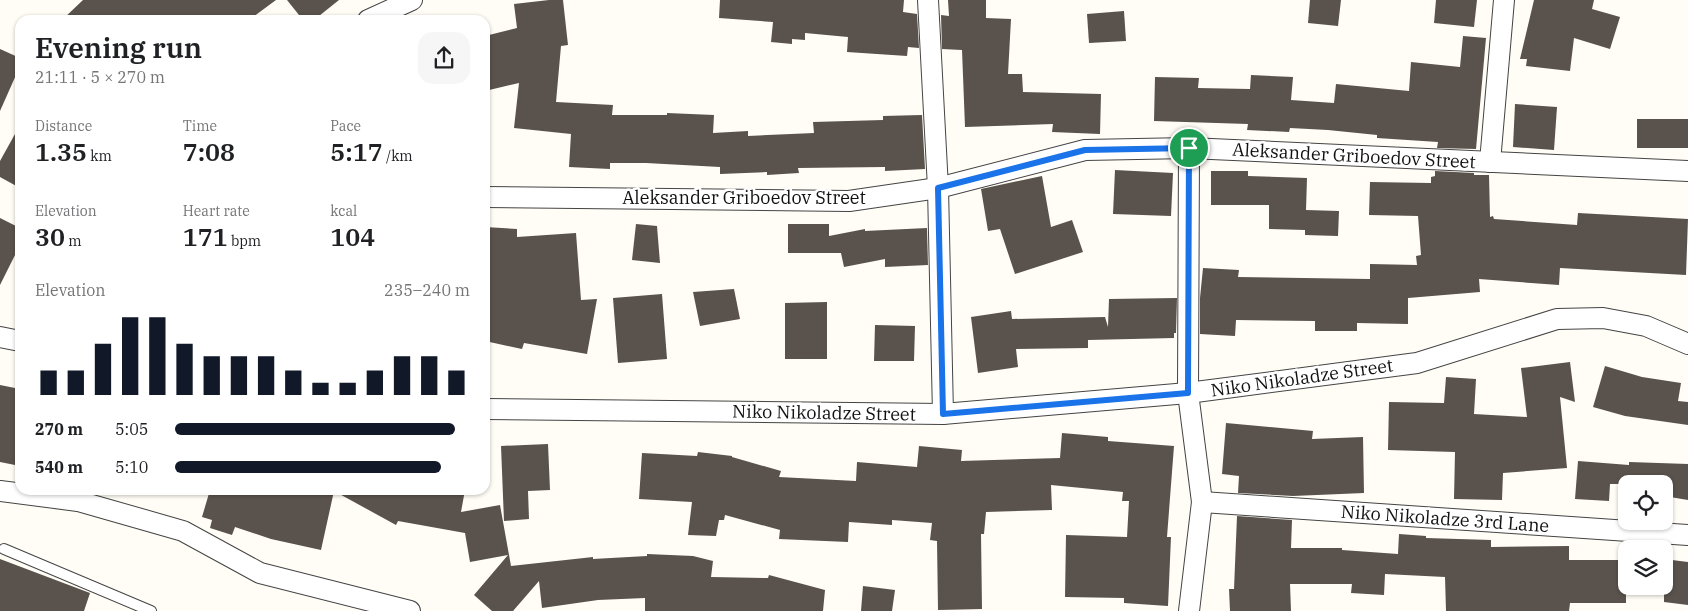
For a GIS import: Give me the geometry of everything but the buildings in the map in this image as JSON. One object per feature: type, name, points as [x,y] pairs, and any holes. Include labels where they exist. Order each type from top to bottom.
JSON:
[{"type":"street","points":[[379,15],[412,0]]},
{"type":"street","points":[[928,0],[938,188],[943,414]]},
{"type":"street","points":[[1490,162],[1504,0]]},
{"type":"street","points":[[1189,148],[1188,393],[1202,502],[1189,611]]},
{"type":"street","name":"Aleksander Griboedov Street","points":[[490,197],[848,201],[938,188],[1085,150],[1189,148],[1688,171]]},
{"type":"street","name":"Niko Nikoladze Street","points":[[490,410],[943,414],[1188,393],[1416,363],[1556,319],[1612,319],[1646,326],[1688,344]]},
{"type":"street","points":[[0,338],[15,340]]},
{"type":"street","points":[[0,491],[15,493]]},
{"type":"street","points":[[31,495],[78,501],[182,530],[260,574],[410,611]]},
{"type":"street","name":"Niko Nikoladze 3rd Lane","points":[[1202,502],[1688,535]]},
{"type":"lane","points":[[4,549],[150,611]]},
{"type":"route","points":[[1189,148],[1188,393],[943,414],[938,188],[1085,150],[1189,148]]}]
